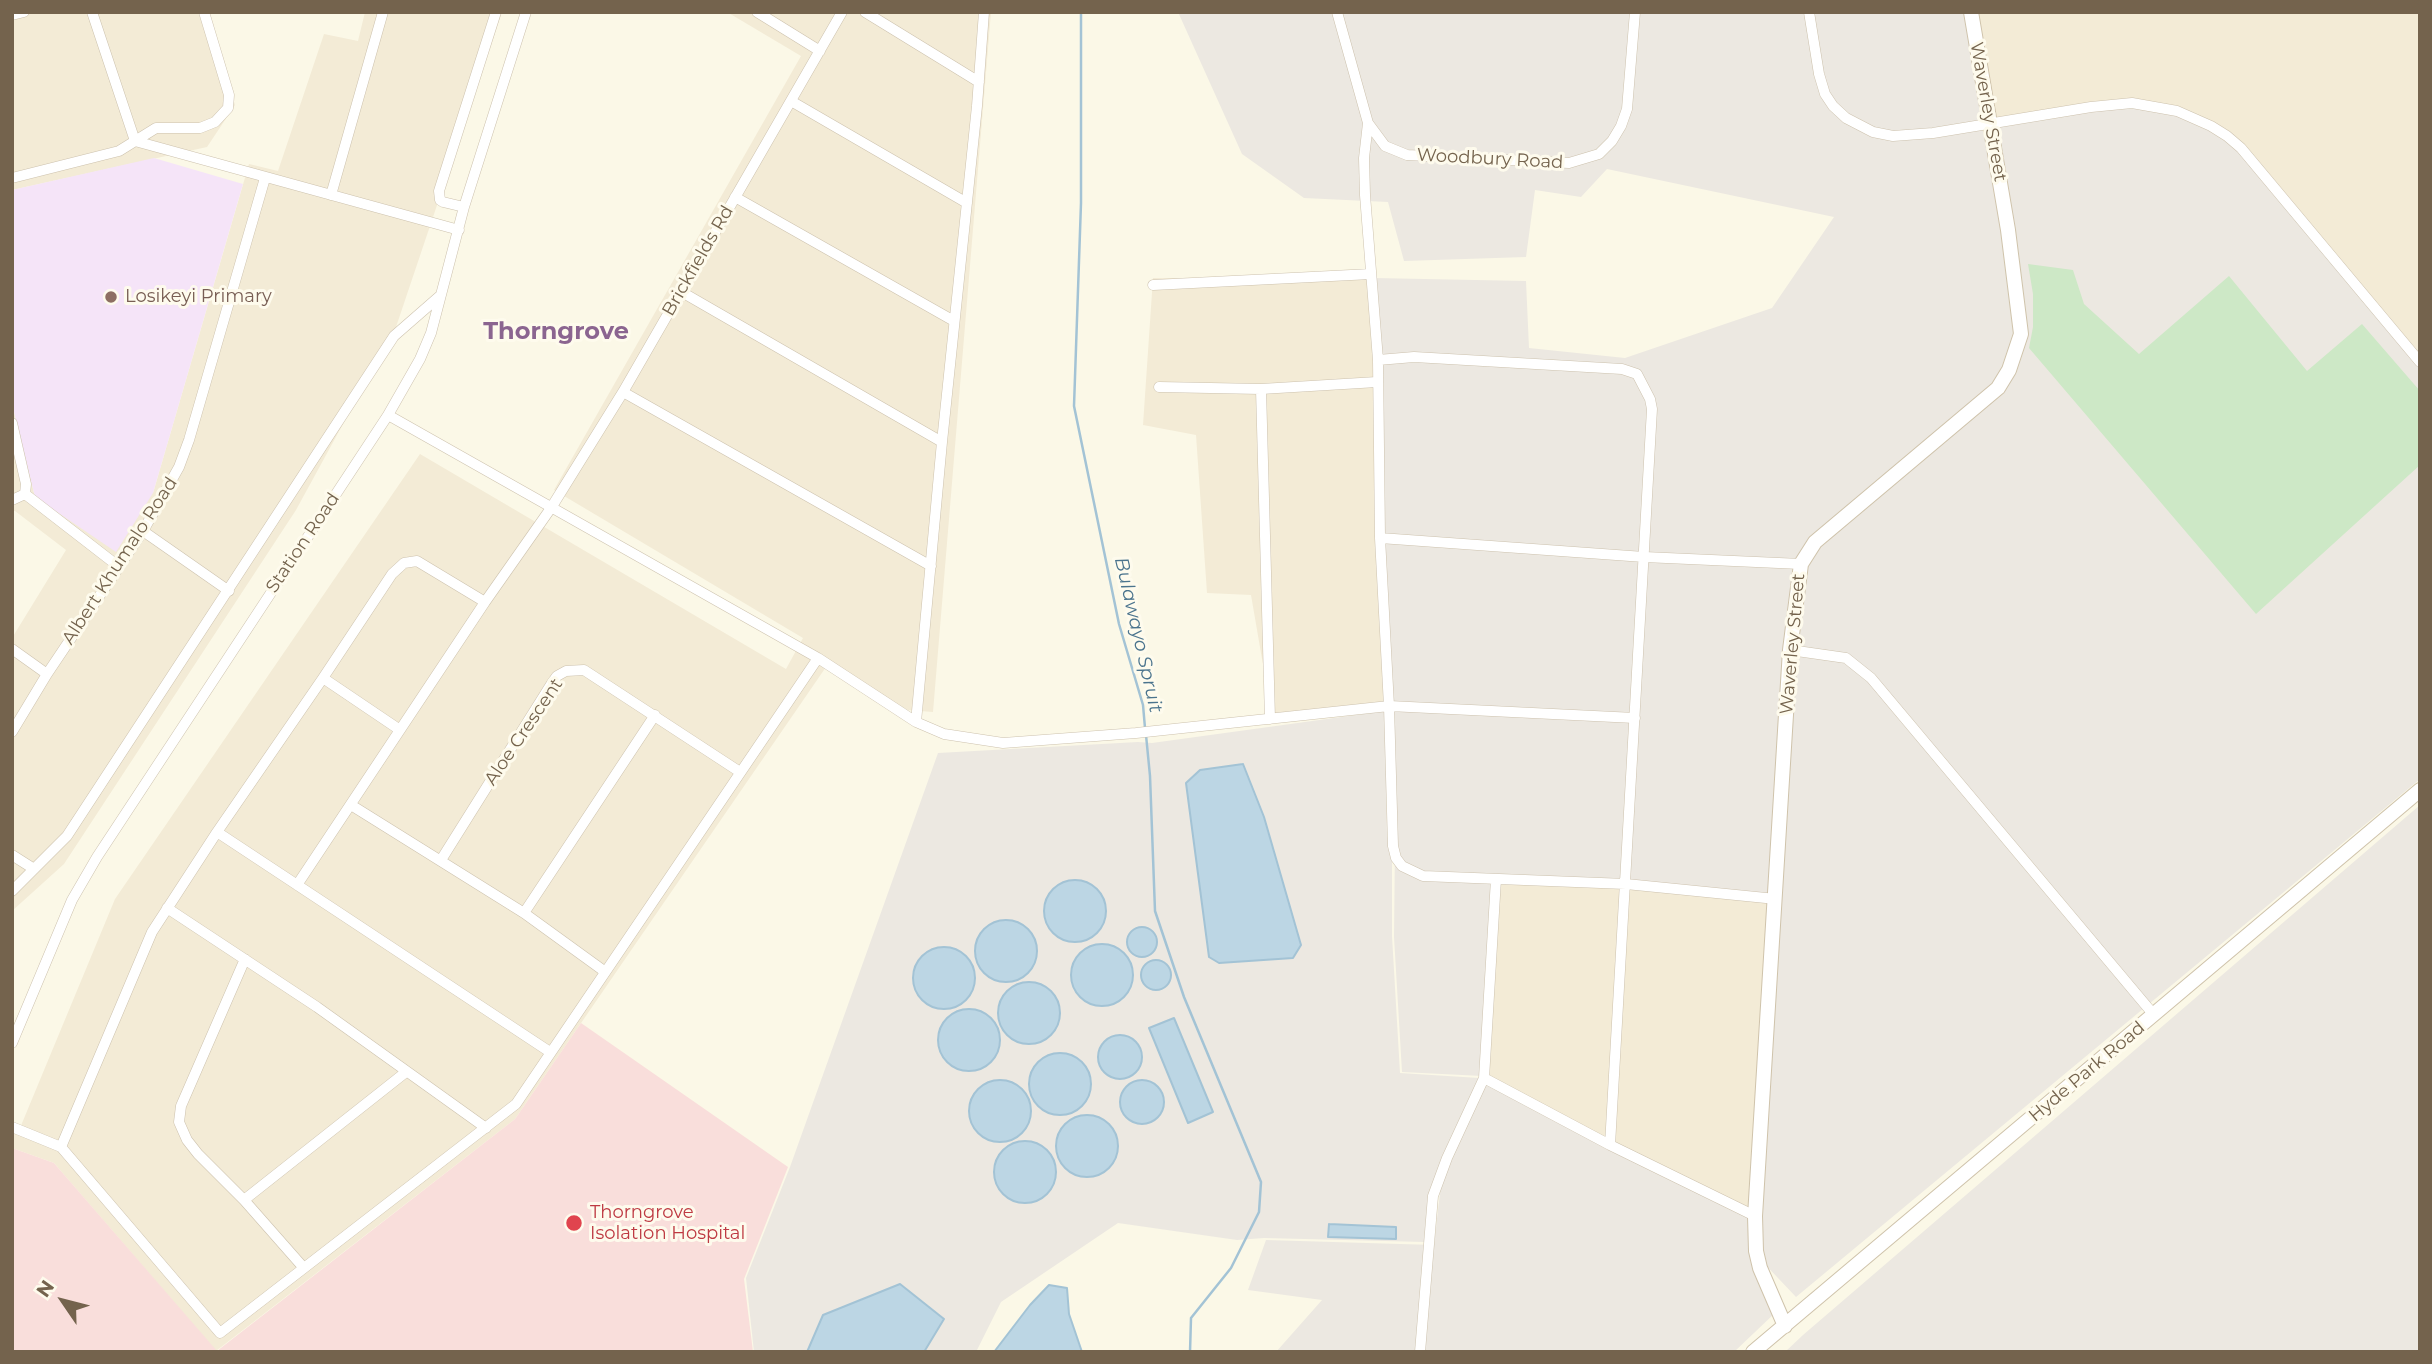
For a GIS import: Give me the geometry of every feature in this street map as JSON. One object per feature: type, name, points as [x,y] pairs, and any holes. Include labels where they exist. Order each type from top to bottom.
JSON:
[{"type":"street","points":[[12,15],[24,12]]},
{"type":"street","points":[[92,12],[135,141]]},
{"type":"street","points":[[12,178],[119,151],[156,128],[208,126],[215,122],[228,108],[229,95],[204,12]]},
{"type":"street","points":[[331,195],[383,12]]},
{"type":"street","points":[[464,207],[443,202],[440,200],[439,191],[496,12]]},
{"type":"street","name":"Station Road","points":[[12,1043],[72,900],[97,857],[388,415],[421,359],[431,333],[464,207],[526,12]]},
{"type":"street","points":[[757,12],[820,51]]},
{"type":"street","name":"Brickfields Rd","points":[[297,885],[485,602],[551,508],[623,391],[842,12]]},
{"type":"street","points":[[865,12],[979,82]]},
{"type":"street","points":[[916,722],[984,12]]},
{"type":"street","points":[[1337,12],[1368,123],[1364,158],[1378,360],[1380,538],[1390,706],[1393,846],[1396,858],[1402,866],[1423,876],[1626,884],[1776,899]]},
{"type":"street","name":"Woodbury Road","points":[[1368,123],[1385,146],[1407,155],[1569,163],[1599,154],[1612,141],[1627,108],[1635,12]]},
{"type":"street","points":[[1809,12],[1825,94],[1846,118],[1873,132],[1893,136],[1933,133],[2091,107],[2132,103],[2177,111],[2211,127],[2241,148],[2420,362]]},
{"type":"street","name":"Waverley Street","points":[[1786,1326],[1760,1268],[1756,1251],[1755,1216],[1790,650],[1801,564],[1815,542],[1991,395],[2009,370],[2021,334],[2008,230],[1971,12]]},
{"type":"street","points":[[791,102],[967,204]]},
{"type":"street","points":[[135,141],[460,230]]},
{"type":"street","name":"Albert Khumalo Road","points":[[12,732],[118,565],[143,531],[179,467],[265,178]]},
{"type":"street","points":[[735,197],[954,321]]},
{"type":"street","points":[[1153,285],[1371,274]]},
{"type":"street","points":[[680,291],[942,442]]},
{"type":"street","points":[[12,891],[67,836],[394,335],[441,295]]},
{"type":"street","points":[[1378,360],[1414,356],[1622,369],[1637,374],[1647,391],[1652,409],[1610,1145]]},
{"type":"street","points":[[1159,387],[1261,389],[1377,382]]},
{"type":"street","points":[[1261,389],[1270,719]]},
{"type":"street","points":[[623,391],[931,566]]},
{"type":"street","points":[[388,415],[818,658],[916,722],[944,734],[1003,743],[1136,733],[1390,706],[1635,718]]},
{"type":"street","points":[[12,423],[26,484],[25,494]]},
{"type":"street","points":[[12,499],[25,494]]},
{"type":"street","points":[[25,494],[118,565]]},
{"type":"street","points":[[143,531],[229,591]]},
{"type":"street","points":[[1380,538],[1644,557],[1801,564]]},
{"type":"street","points":[[61,1147],[145,946],[217,832],[392,574],[404,563],[417,561],[485,602]]},
{"type":"street","points":[[12,649],[47,674]]},
{"type":"street","points":[[1790,650],[1846,658],[1871,678],[2154,1015]]},
{"type":"street","points":[[12,1128],[61,1147],[220,1333],[516,1104],[818,658]]},
{"type":"street","name":"Aloe Crescent","points":[[441,860],[557,676],[575,669],[584,670],[740,772]]},
{"type":"street","points":[[323,678],[400,730]]},
{"type":"street","points":[[524,913],[655,715]]},
{"type":"street","name":"Hyde Park Road","points":[[1753,1352],[2420,790]]},
{"type":"street","points":[[351,805],[524,913],[604,971]]},
{"type":"street","points":[[217,832],[550,1052]]},
{"type":"street","points":[[12,855],[34,869]]},
{"type":"street","points":[[1420,1352],[1433,1196],[1444,1165],[1484,1078],[1496,879]]},
{"type":"street","points":[[167,908],[317,1007],[486,1128]]},
{"type":"street","points":[[245,959],[181,1106],[179,1122],[187,1140],[198,1154],[244,1200],[303,1267]]},
{"type":"street","points":[[244,1200],[406,1072]]},
{"type":"street","points":[[1484,1078],[1610,1145],[1755,1216]]},
{"type":"shaded area","points":[[12,12],[207,12],[235,105],[207,147],[12,190]]},
{"type":"shaded area","points":[[365,12],[502,12],[396,327],[296,510],[64,864],[12,911],[12,638],[66,550],[12,511],[12,404],[35,497],[153,493],[249,164],[278,171],[324,34],[358,41]]},
{"type":"shaded area","points":[[727,12],[991,12],[933,712],[908,710],[826,667],[515,1119],[216,1351],[54,1163],[12,1148],[12,1124],[20,1128],[115,899],[420,454],[786,669],[803,638],[554,490],[801,56]]},
{"type":"shaded area","points":[[1178,12],[1969,12],[1989,127],[2123,106],[2179,116],[2224,138],[2239,152],[2420,365],[2420,779],[1796,1297],[1760,1259],[1779,898],[1495,879],[1482,1076],[1402,1072],[1394,937],[1395,845],[1374,278],[1526,281],[1529,348],[1625,358],[1772,308],[1834,217],[1607,169],[1581,197],[1535,190],[1526,257],[1404,261],[1388,202],[1304,198],[1242,154]]},
{"type":"shaded area","points":[[1974,12],[2420,12],[2420,357],[2229,132],[2172,106],[1992,122]]},
{"type":"shaded area","name":"Losikeyi Primary","points":[[154,158],[243,184],[153,493],[116,552],[35,497],[12,404],[12,190]]},
{"type":"shaded area","points":[[1153,278],[1374,278],[1387,704],[1272,717],[1251,595],[1207,593],[1196,435],[1143,425]]},
{"type":"shaded area","points":[[1385,711],[1387,834],[1392,860],[1392,936],[1400,1073],[1479,1078],[1438,1169],[1431,1194],[1425,1242],[1264,1238],[1237,1240],[1118,1223],[1001,1302],[976,1352],[754,1352],[746,1278],[790,1167],[938,753],[1152,743]]},
{"type":"shaded area","points":[[2420,805],[2420,1352],[1785,1352],[1803,1335]]},
{"type":"shaded area","points":[[1497,880],[1775,899],[1752,1211],[1486,1077]]},
{"type":"shaded area","name":"Thorngrove Isolation Hospital","points":[[581,1023],[788,1167],[744,1279],[753,1352],[12,1352],[12,1148],[54,1163],[217,1351],[515,1119]]},
{"type":"shaded area","points":[[1485,1081],[1750,1218],[1751,1260],[1775,1313],[1734,1352],[1276,1352],[1322,1300],[1248,1290],[1266,1240],[1434,1245],[1441,1184]]},
{"type":"green space","points":[[2028,264],[2073,270],[2084,304],[2139,354],[2229,276],[2307,371],[2362,324],[2420,391],[2420,465],[2256,614],[2029,348],[2033,327],[2033,294]]},
{"type":"water","points":[[1243,764],[1264,817],[1301,945],[1293,958],[1219,963],[1209,957],[1186,783],[1200,770]]},
{"type":"water","points":[[1069,880],[1081,880],[1097,889],[1104,899],[1104,923],[1097,933],[1081,942],[1069,942],[1058,937],[1049,928],[1044,917],[1044,905],[1049,894],[1058,885]]},
{"type":"water","points":[[1000,920],[1012,920],[1028,929],[1035,939],[1035,963],[1028,973],[1012,982],[1000,982],[989,977],[980,968],[975,957],[975,945],[980,934],[989,925]]},
{"type":"water","points":[[1142,927],[1153,931],[1157,942],[1153,953],[1142,957],[1131,953],[1127,942],[1131,931]]},
{"type":"water","points":[[1096,944],[1108,944],[1124,953],[1131,963],[1131,987],[1124,997],[1108,1006],[1096,1006],[1085,1001],[1076,992],[1071,981],[1071,969],[1076,958],[1085,949]]},
{"type":"water","points":[[938,947],[950,947],[966,956],[973,966],[973,990],[966,1000],[950,1009],[938,1009],[927,1004],[918,995],[913,984],[913,972],[918,961],[927,952]]},
{"type":"water","points":[[1156,960],[1167,964],[1171,975],[1167,986],[1156,990],[1145,986],[1141,975],[1145,964]]},
{"type":"water","points":[[1023,982],[1035,982],[1051,991],[1058,1001],[1058,1025],[1051,1035],[1035,1044],[1023,1044],[1012,1039],[1003,1030],[998,1019],[998,1007],[1003,996],[1012,987]]},
{"type":"water","points":[[963,1009],[975,1009],[991,1018],[998,1028],[998,1052],[991,1062],[975,1071],[963,1071],[952,1066],[943,1057],[938,1046],[938,1034],[943,1023],[952,1014]]},
{"type":"water","points":[[1174,1018],[1213,1112],[1188,1123],[1149,1028]]},
{"type":"water","points":[[1120,1035],[1129,1036],[1136,1041],[1141,1048],[1141,1066],[1136,1073],[1129,1078],[1120,1079],[1111,1078],[1104,1073],[1099,1066],[1098,1057],[1099,1048],[1104,1041],[1111,1036]]},
{"type":"water","points":[[1054,1053],[1066,1053],[1082,1062],[1089,1072],[1089,1096],[1082,1106],[1066,1115],[1054,1115],[1043,1110],[1034,1101],[1029,1090],[1029,1078],[1034,1067],[1043,1058]]},
{"type":"water","points":[[994,1080],[1006,1080],[1022,1089],[1029,1099],[1029,1123],[1022,1133],[1006,1142],[994,1142],[983,1137],[974,1128],[969,1117],[969,1105],[974,1094],[983,1085]]},
{"type":"water","points":[[1142,1080],[1151,1081],[1158,1086],[1163,1093],[1163,1111],[1158,1118],[1151,1123],[1142,1124],[1133,1123],[1126,1118],[1121,1111],[1120,1102],[1121,1093],[1126,1086],[1133,1081]]},
{"type":"water","points":[[1081,1115],[1093,1115],[1109,1124],[1116,1134],[1116,1158],[1109,1168],[1093,1177],[1081,1177],[1070,1172],[1061,1163],[1056,1152],[1056,1140],[1061,1129],[1070,1120]]},
{"type":"water","points":[[1019,1141],[1031,1141],[1047,1150],[1054,1160],[1054,1184],[1047,1194],[1031,1203],[1019,1203],[1008,1198],[999,1189],[994,1178],[994,1166],[999,1155],[1008,1146]]},
{"type":"water","points":[[1329,1224],[1396,1227],[1396,1239],[1328,1237]]},
{"type":"water","points":[[900,1284],[944,1319],[924,1352],[807,1352],[823,1315]]},
{"type":"water","points":[[1049,1285],[1067,1288],[1069,1314],[1082,1352],[994,1352],[1030,1305]]},
{"type":"waterway","name":"Bulawayo Spruit","points":[[1081,12],[1081,203],[1074,406],[1119,624],[1143,705],[1145,728]]},
{"type":"waterway","name":"Bulawayo Spruit","points":[[1146,735],[1155,911],[1184,997],[1261,1182],[1259,1212],[1231,1268],[1191,1318],[1190,1352]]},
{"type":"place","name":"Losikeyi Primary","points":[[111,297]]},
{"type":"place","name":"Thorngrove Isolation Hospital","points":[[574,1223]]},
{"type":"district","name":"Thorngrove","points":[[556,332]]}]
